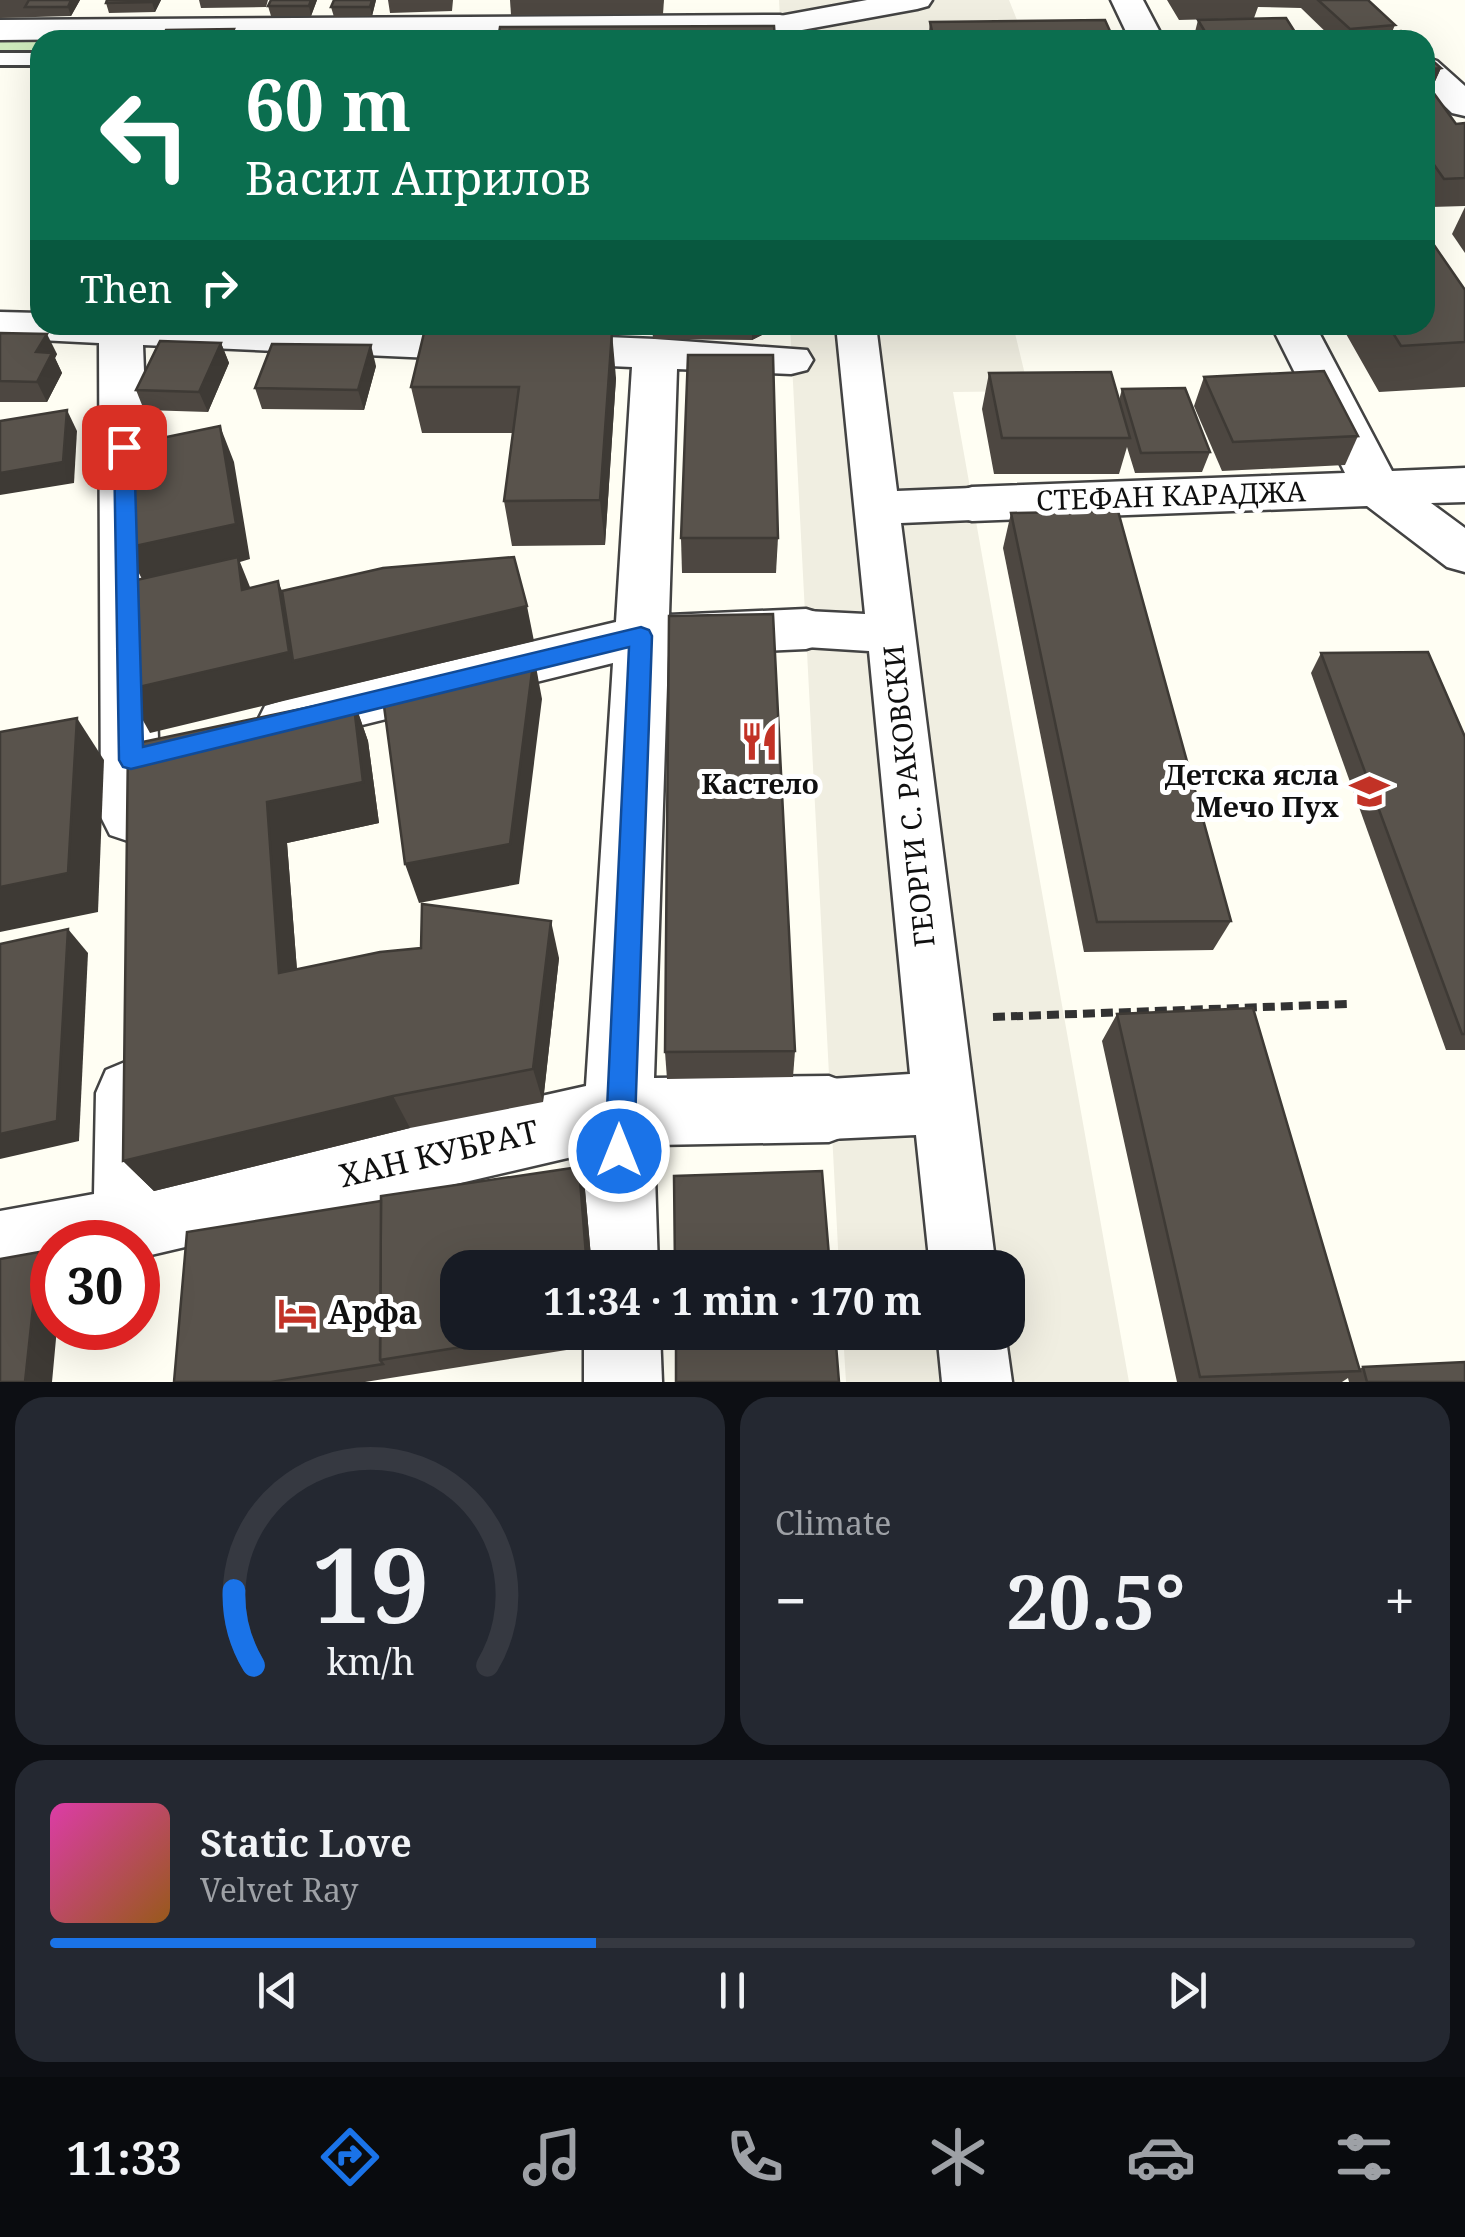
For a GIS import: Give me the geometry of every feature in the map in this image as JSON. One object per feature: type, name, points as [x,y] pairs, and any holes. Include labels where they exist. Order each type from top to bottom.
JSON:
[{"type":"street","points":[[0,30],[169,23],[780,25],[917,0]]},
{"type":"street","points":[[1127,0],[1142,30]]},
{"type":"street","points":[[1435,77],[1465,105]]},
{"type":"street","points":[[10,325],[30,298]]},
{"type":"street","points":[[121,335],[131,876]]},
{"type":"street","points":[[452,335],[655,353],[791,360],[858,343]]},
{"type":"street","points":[[1298,335],[1376,488],[1465,554]]},
{"type":"street","name":"ГЕОРГИ С. РАКОВСКИ","points":[[858,343],[961,1250]]},
{"type":"street","points":[[621,1250],[618,1112],[655,353]]},
{"type":"street","name":"СТЕФАН КАРАДЖА","points":[[876,508],[1465,485]]},
{"type":"street","points":[[244,732],[641,636],[806,629],[890,634]]},
{"type":"street","points":[[131,760],[188,746]]},
{"type":"street","points":[[130,1050],[130,1220]]},
{"type":"street","name":"ХАН КУБРАТ","points":[[147,1220],[618,1112],[943,1103]]},
{"type":"street","name":"ХАН КУБРАТ","points":[[0,1248],[30,1242]]},
{"type":"street","points":[[622,1350],[623,1382]]},
{"type":"street","points":[[973,1350],[977,1382]]},
{"type":"lane","points":[[0,59],[30,58]]},
{"type":"path","points":[[934,1019],[1347,1004]]},
{"type":"green space","points":[[780,25],[780,30],[30,30],[30,59],[0,59],[0,30]]},
{"type":"shaded area","points":[[779,0],[1009,0],[1021,30],[780,30]]},
{"type":"shaded area","points":[[791,335],[1015,335],[1029,391],[953,392],[1129,1382],[846,1382],[844,1350],[1025,1350],[1025,1250],[838,1250]]},
{"type":"building","points":[[29,0],[71,0],[68,7],[25,7]]},
{"type":"building","points":[[107,0],[153,0],[106,3]]},
{"type":"building","points":[[271,0],[311,0],[309,6],[268,6]]},
{"type":"building","points":[[334,0],[372,0],[370,7],[331,7]]},
{"type":"building","points":[[1318,0],[1368,0],[1395,25],[1350,29]]},
{"type":"building","points":[[1286,18],[1294,30],[1204,30],[1198,20]]},
{"type":"building","points":[[1105,20],[1110,30],[932,30],[930,22]]},
{"type":"building","points":[[774,26],[774,30],[500,30]]},
{"type":"building","points":[[1435,95],[1456,124],[1465,123],[1465,178],[1444,179],[1435,166]]},
{"type":"building","points":[[1435,246],[1465,290],[1465,342],[1401,346],[1394,335],[1435,335]]},
{"type":"building","points":[[0,333],[46,335],[36,352],[52,353],[37,382],[0,381]]},
{"type":"building","points":[[424,335],[612,335],[600,500],[504,501],[519,387],[411,387]]},
{"type":"building","points":[[160,341],[221,343],[199,392],[136,390]]},
{"type":"building","points":[[272,344],[371,345],[358,390],[255,388]]},
{"type":"building","points":[[688,355],[773,355],[778,538],[681,538]]},
{"type":"building","points":[[1324,371],[1358,436],[1233,442],[1204,377]]},
{"type":"building","points":[[1111,372],[1130,438],[1002,438],[989,373]]},
{"type":"building","points":[[1185,388],[1210,452],[1141,453],[1122,389]]},
{"type":"building","points":[[67,410],[63,462],[0,473],[0,421]]},
{"type":"building","points":[[220,426],[236,524],[126,548],[118,447]]},
{"type":"building","points":[[1118,511],[1231,921],[1097,922],[1011,513]]},
{"type":"building","points":[[238,557],[242,590],[278,581],[289,652],[126,690],[119,584]]},
{"type":"building","points":[[514,557],[527,606],[293,661],[282,591],[383,568]]},
{"type":"building","points":[[773,614],[795,1051],[665,1052],[669,616]]},
{"type":"building","points":[[1428,652],[1465,737],[1465,1034],[1321,653]]},
{"type":"building","points":[[534,656],[510,844],[405,864],[382,691]]},
{"type":"building","points":[[353,698],[363,782],[267,802],[279,973],[380,952],[421,948],[422,904],[551,921],[533,1069],[393,1096],[123,1161],[128,745]]},
{"type":"building","points":[[77,718],[68,873],[0,887],[0,732]]},
{"type":"building","points":[[68,929],[57,1121],[0,1134],[0,944]]},
{"type":"building","points":[[1253,1008],[1360,1371],[1200,1377],[1117,1014]]},
{"type":"building","points":[[579,1167],[586,1250],[440,1250],[442,1350],[380,1360],[381,1196]]},
{"type":"building","points":[[822,1171],[829,1250],[675,1250],[674,1176]]},
{"type":"building","name":"Арфа","points":[[381,1201],[383,1364],[271,1382],[174,1382],[187,1232]]},
{"type":"building","points":[[30,1254],[30,1336],[25,1382],[0,1382],[0,1259]]},
{"type":"building","points":[[676,1350],[836,1350],[839,1382],[676,1382]]},
{"type":"building","points":[[1465,1362],[1465,1382],[1367,1382],[1363,1367]]},
{"type":"place","name":"Кастело","points":[[760,741]]},
{"type":"place","name":"Детска ясла Мечо Пух","points":[[1369,791]]},
{"type":"place","name":"Арфа","points":[[298,1313]]},
{"type":"route","points":[[124,447],[131,760],[641,636],[619,1151]]}]
